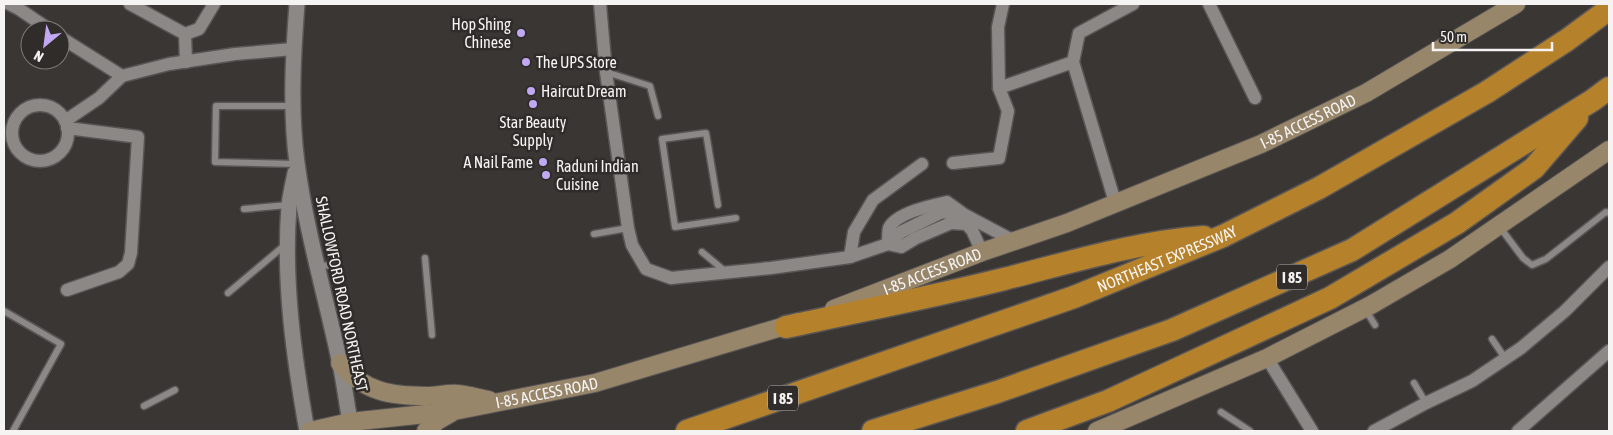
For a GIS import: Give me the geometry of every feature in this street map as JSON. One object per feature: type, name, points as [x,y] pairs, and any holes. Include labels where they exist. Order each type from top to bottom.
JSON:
[{"type":"highway","name":"NORTHEAST EXPRESSWAY","points":[[686,431],[1074,297],[1223,236],[1319,188],[1487,92],[1567,40],[1609,9]]},
{"type":"highway","points":[[1027,431],[1108,400],[1330,298],[1457,223],[1534,168],[1601,94]]},
{"type":"highway","name":"I 85","points":[[873,431],[996,392],[1172,330],[1352,250],[1601,94]]},
{"type":"highway","points":[[786,327],[1003,279],[1108,252],[1175,239],[1223,236]]},
{"type":"main road","name":"I-85 ACCESS ROAD","points":[[309,431],[351,427],[454,411],[556,392],[595,383],[786,327],[982,252],[1067,223],[1261,144],[1366,93],[1516,4]]},
{"type":"main road","points":[[1097,431],[1267,358],[1364,308],[1450,259],[1609,150]]},
{"type":"main road","points":[[340,363],[352,376],[363,384],[386,393],[427,396],[457,394],[496,402]]},
{"type":"main road","points":[[426,431],[437,421],[454,411]]},
{"type":"street","points":[[130,4],[185,34],[199,29],[214,4]]},
{"type":"street","name":"SHALLOWFORD ROAD NORTHEAST","points":[[297,4],[293,49],[293,106],[297,164],[316,266],[340,363],[351,427]]},
{"type":"street","points":[[600,4],[606,72],[628,228],[632,245],[646,269],[671,278],[772,268],[850,257],[888,244],[902,232],[951,223],[966,224],[972,230],[982,252]]},
{"type":"street","points":[[953,163],[1000,158],[1008,111],[999,88],[998,27],[1004,4]]},
{"type":"street","points":[[1115,202],[1073,62],[1079,33],[1133,4]]},
{"type":"street","points":[[1209,4],[1255,98]]},
{"type":"street","points":[[16,5],[36,20]]},
{"type":"street","points":[[185,34],[186,62]]},
{"type":"street","points":[[70,43],[122,76]]},
{"type":"street","points":[[66,124],[122,76],[169,64],[235,54],[293,49]]},
{"type":"street","points":[[999,88],[1073,62]]},
{"type":"street","points":[[36,105],[53,108],[60,114],[66,124],[67,139],[64,147],[58,154],[42,161],[24,156],[17,149],[13,141],[9,120],[26,108],[36,105]]},
{"type":"street","points":[[66,124],[138,137],[131,253],[128,264],[120,272],[68,290]]},
{"type":"street","name":"SHALLOWFORD ROAD NORTHEAST","points":[[297,164],[289,205],[288,263],[293,343],[309,431]]},
{"type":"street","points":[[850,257],[854,232],[873,200],[922,164]]},
{"type":"street","points":[[888,244],[889,228],[896,221],[926,206],[947,202],[967,216],[1014,241]]},
{"type":"street","points":[[920,230],[942,212],[967,216]]},
{"type":"street","points":[[909,213],[920,230]]},
{"type":"street","points":[[1374,431],[1472,381],[1521,348],[1565,311],[1609,267]]},
{"type":"street","points":[[1518,431],[1609,351]]},
{"type":"street","points":[[1267,358],[1312,431]]},
{"type":"lane","points":[[606,72],[650,86],[658,116]]},
{"type":"lane","points":[[293,106],[216,106],[215,162],[297,164]]},
{"type":"lane","points":[[718,205],[706,133],[662,139],[675,226],[736,218]]},
{"type":"lane","points":[[244,209],[289,205]]},
{"type":"lane","points":[[1499,226],[1523,258],[1532,265],[1546,259],[1606,212],[1609,213]]},
{"type":"lane","points":[[594,234],[628,228]]},
{"type":"lane","points":[[228,293],[288,242]]},
{"type":"lane","points":[[702,252],[726,272]]},
{"type":"lane","points":[[425,258],[432,335]]},
{"type":"lane","points":[[316,266],[335,265]]},
{"type":"lane","points":[[1364,308],[1375,325]]},
{"type":"lane","points":[[4,312],[61,344],[14,431]]},
{"type":"lane","points":[[1492,339],[1505,358]]},
{"type":"lane","points":[[1414,383],[1426,403]]},
{"type":"lane","points":[[144,406],[175,390]]},
{"type":"lane","points":[[1220,412],[1250,431]]},
{"type":"place","name":"Hop Shing Chinese","points":[[521,33]]},
{"type":"place","name":"The UPS Store","points":[[526,62]]},
{"type":"place","name":"Haircut Dream","points":[[531,91]]},
{"type":"place","name":"Star Beauty Supply","points":[[533,104]]},
{"type":"place","name":"A Nail Fame","points":[[543,162]]},
{"type":"place","name":"Raduni Indian Cuisine","points":[[546,175]]}]
